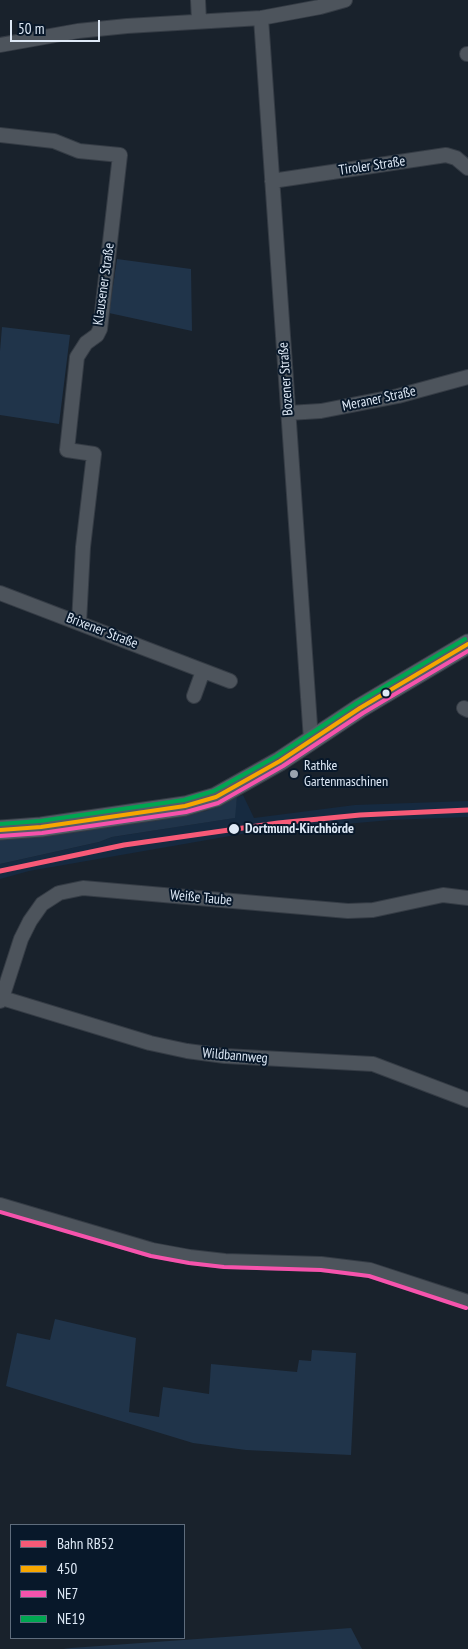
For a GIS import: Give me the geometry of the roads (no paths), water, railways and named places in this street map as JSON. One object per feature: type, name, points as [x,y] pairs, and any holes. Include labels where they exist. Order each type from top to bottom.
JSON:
[{"type":"main road","points":[[0,830],[41,827],[201,802],[216,797],[247,781],[468,644]]},
{"type":"street","points":[[198,0],[199,21]]},
{"type":"street","points":[[0,45],[78,31],[127,26],[261,18],[320,7],[345,0]]},
{"type":"street","name":"Bozener Straße","points":[[261,18],[311,740]]},
{"type":"street","name":"Klausener Straße","points":[[0,135],[54,141],[79,151],[120,156],[100,329],[86,343],[77,357],[67,450],[94,454],[83,547],[79,623]]},
{"type":"street","name":"Tiroler Straße","points":[[272,181],[446,155],[456,158],[468,168]]},
{"type":"street","name":"Meraner Straße","points":[[288,413],[321,411],[398,396],[468,378]]},
{"type":"street","name":"Brixener Straße","points":[[0,593],[230,681]]},
{"type":"street","points":[[194,696],[203,671]]},
{"type":"street","name":"Weiße Taube","points":[[1,1000],[21,939],[30,921],[42,904],[60,893],[83,888],[348,911],[373,910],[443,895],[468,898]]},
{"type":"street","name":"Wildbannweg","points":[[1,1000],[187,1051],[225,1056],[373,1064],[468,1100]]},
{"type":"street","points":[[0,1205],[152,1250],[225,1261],[321,1264],[370,1270],[468,1302]]},
{"type":"rail line","name":"RB52","points":[[0,871],[124,845],[278,823],[360,815],[468,810]]},
{"type":"place","name":"Rathke Gartenmaschinen","points":[[294,774]]},
{"type":"place","name":"Dortmund-Kirchhörde","points":[[234,829]]}]
